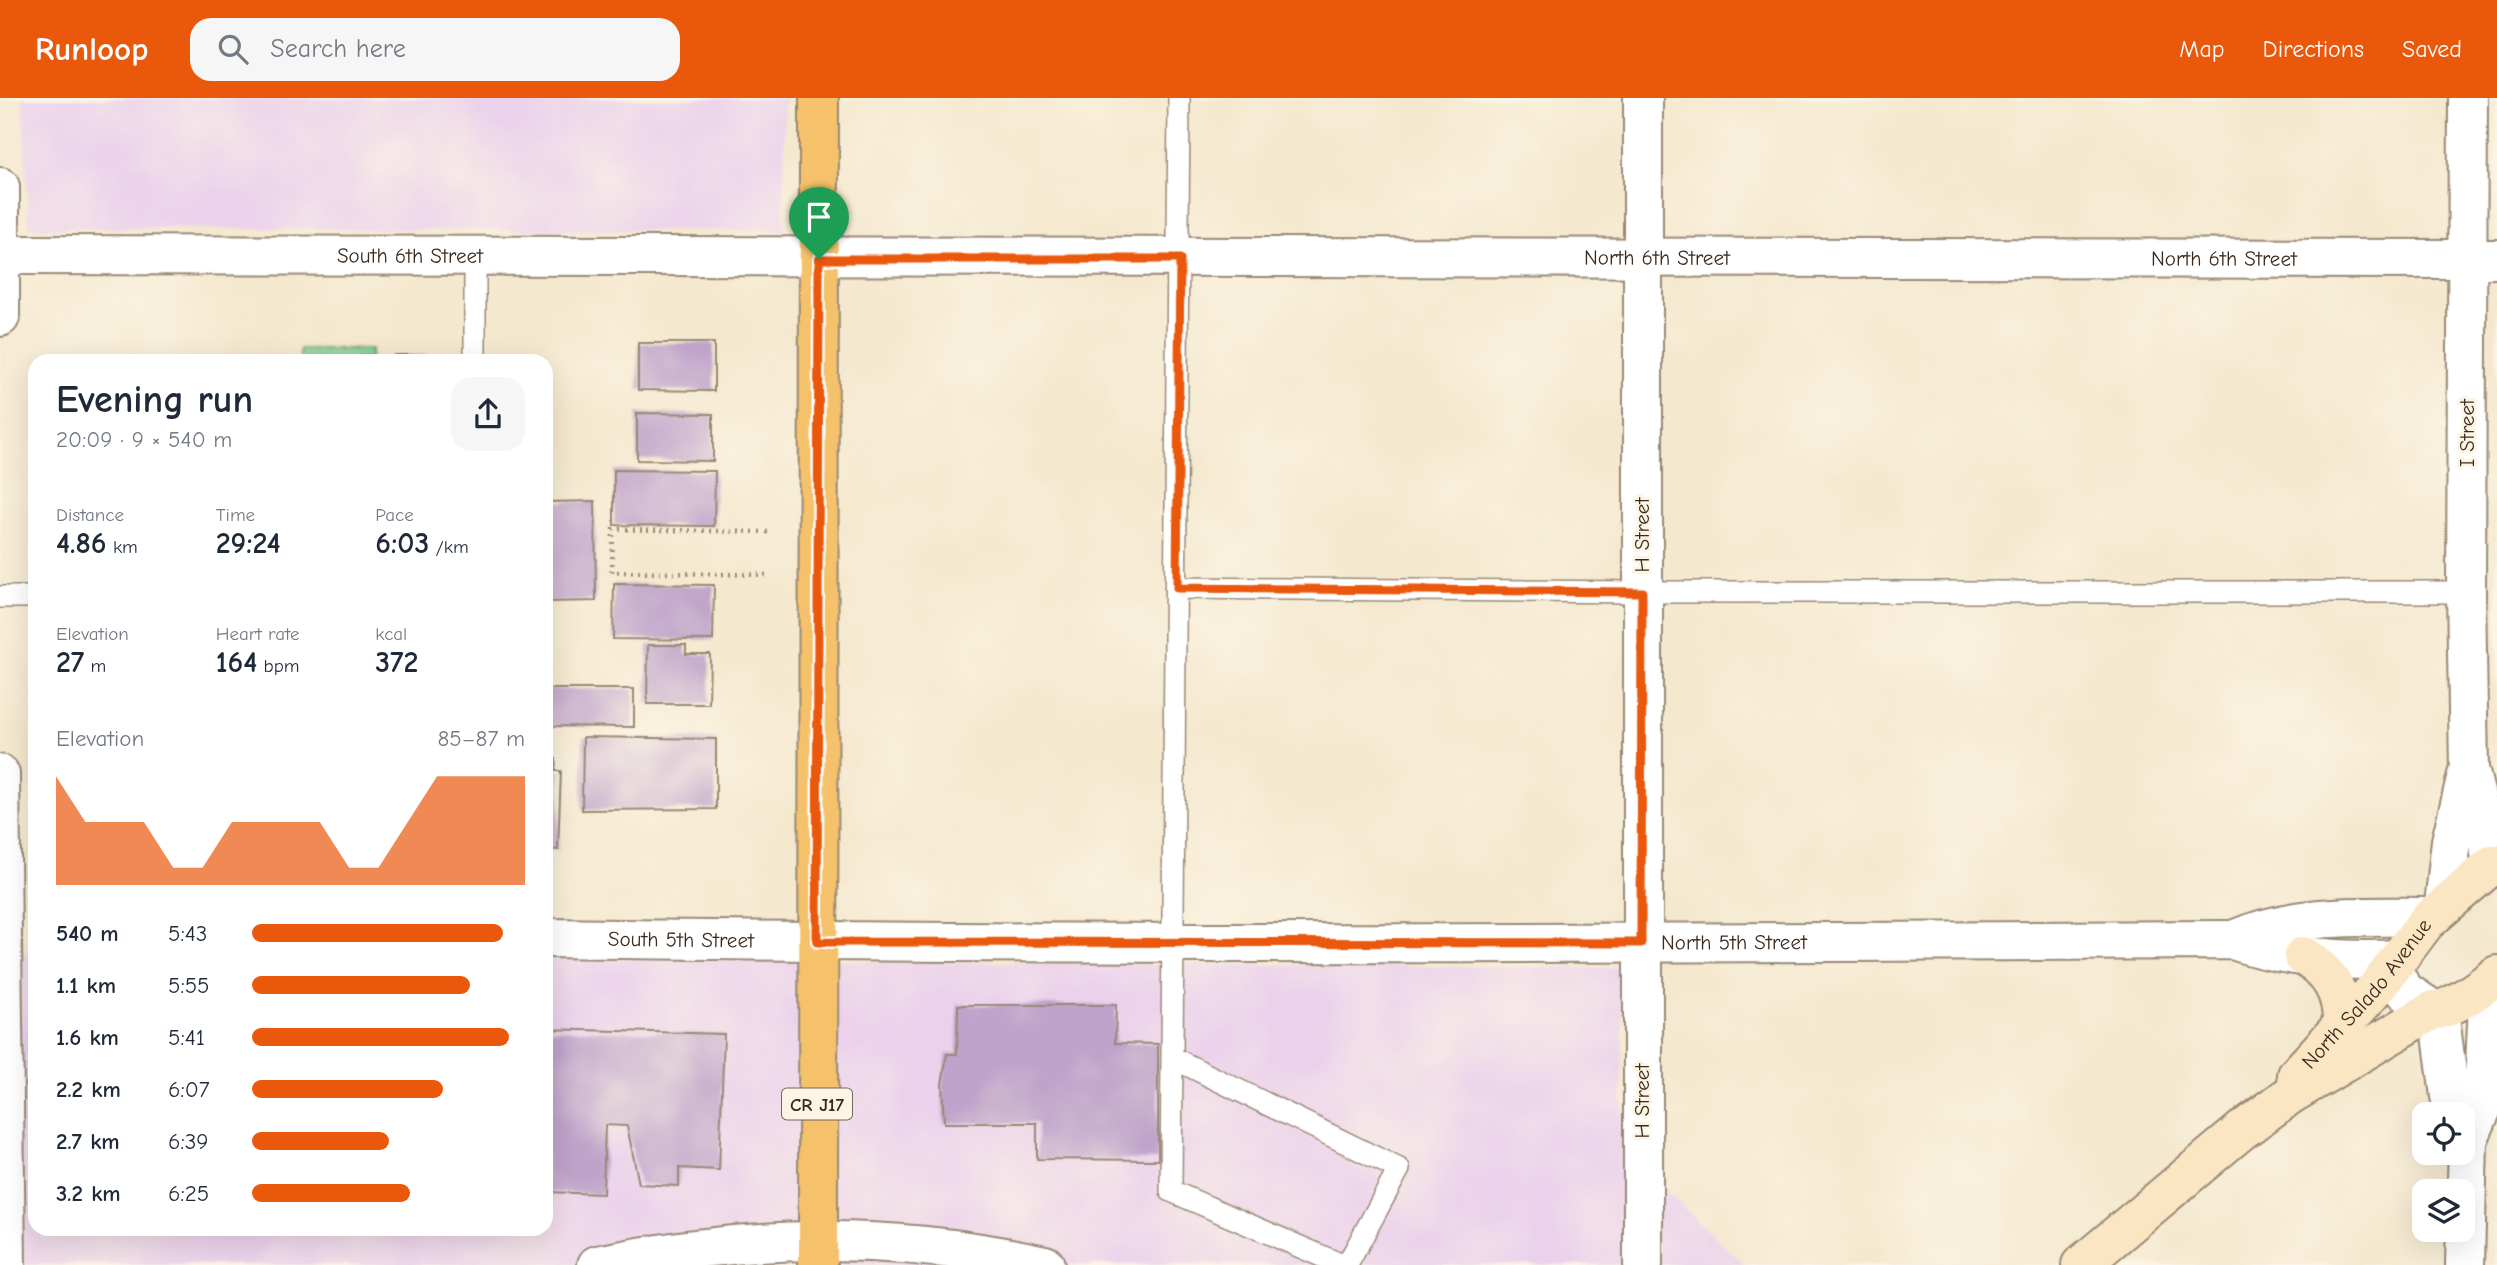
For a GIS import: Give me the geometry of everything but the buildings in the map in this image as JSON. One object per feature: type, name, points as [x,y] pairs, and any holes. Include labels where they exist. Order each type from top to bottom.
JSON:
[{"type":"main road","name":"CR J17","points":[[818,1252],[819,98]]},
{"type":"main road","name":"North Salado Avenue","points":[[2241,1131],[2342,1026],[2438,911],[2495,864]]},
{"type":"main road","points":[[2304,956],[2321,968],[2334,984],[2343,1012],[2342,1026]]},
{"type":"main road","name":"North Salado Avenue","points":[[2081,1265],[2241,1131],[2321,1075],[2497,975]]},
{"type":"street","name":"H Street","points":[[1643,98],[1643,1265]]},
{"type":"street","name":"I Street","points":[[2468,98],[2482,259],[2466,592],[2469,769],[2495,864]]},
{"type":"street","points":[[0,187],[0,317]]},
{"type":"street","name":"South 6th Street","points":[[0,255],[819,259]]},
{"type":"street","name":"North 6th Street","points":[[819,259],[2482,259]]},
{"type":"street","name":"I Street","points":[[2438,911],[2451,841],[2469,769]]},
{"type":"street","points":[[0,774],[12,937],[6,1265]]},
{"type":"street","name":"North 5th Street","points":[[2233,940],[2254,931],[2302,919],[2438,911]]},
{"type":"street","name":"South 5th Street","points":[[553,939],[817,942]]},
{"type":"street","name":"North 5th Street","points":[[817,942],[1641,943],[2233,940],[2270,952],[2394,965]]},
{"type":"street","points":[[2394,965],[2406,992],[2436,1010],[2452,1102]]},
{"type":"street","points":[[2475,1114],[2483,1106],[2488,1004],[2497,975]]},
{"type":"street","points":[[2463,1165],[2465,1265]]},
{"type":"street","points":[[597,1265],[725,1244],[818,1252],[902,1243],[1002,1255],[1045,1265]]},
{"type":"lane","points":[[1173,1058],[1399,1169],[1345,1265],[1171,1191],[1173,1058],[1175,943],[1179,98]]},
{"type":"lane","points":[[475,258],[475,354]]},
{"type":"lane","points":[[1177,588],[1642,592],[2466,592]]},
{"type":"lane","points":[[0,597],[28,597]]},
{"type":"path","points":[[768,532],[613,529],[612,572],[769,575]]},
{"type":"shaded area","points":[[22,98],[785,98],[784,231],[29,228]]},
{"type":"shaded area","points":[[0,953],[28,954],[28,1236],[553,1236],[553,958],[1623,968],[1622,1150],[1745,1265],[0,1265]]},
{"type":"green space","points":[[300,349],[371,349],[371,354],[300,354]]},
{"type":"route","points":[[819,259],[1180,259],[1177,588],[1642,592],[1641,943],[817,942],[819,259]]}]
